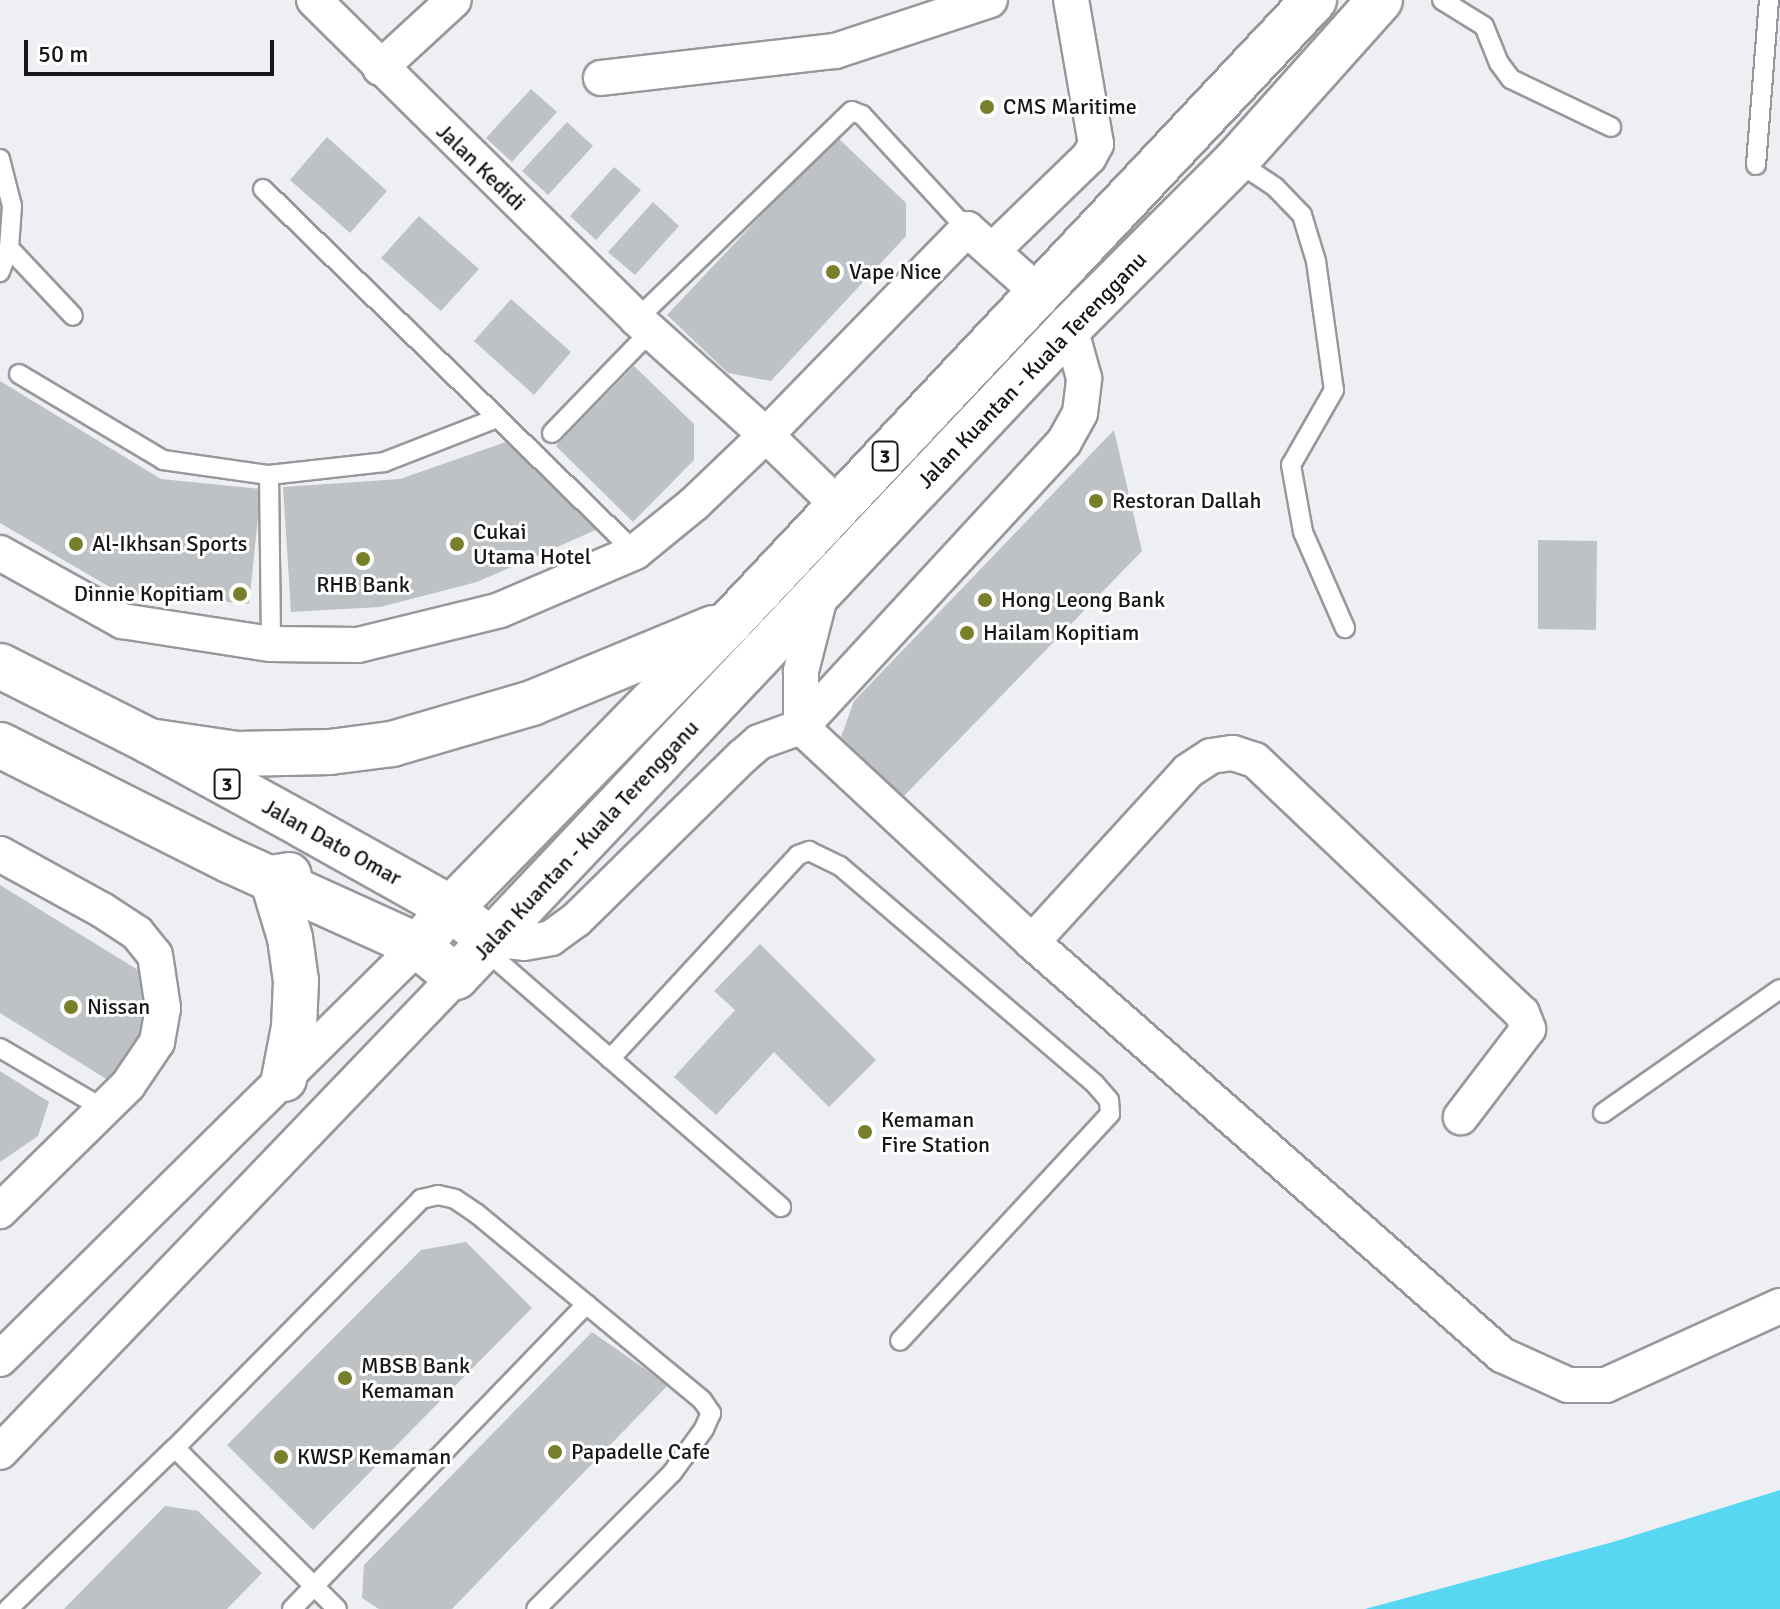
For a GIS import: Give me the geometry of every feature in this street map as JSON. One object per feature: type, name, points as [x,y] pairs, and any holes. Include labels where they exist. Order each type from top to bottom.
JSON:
[{"type":"highway","name":"Jalan Kuantan - Kuala Terengganu","points":[[418,946],[451,908],[731,621],[1314,0]]},
{"type":"highway","name":"Jalan Kuantan - Kuala Terengganu","points":[[418,946],[476,955],[1070,327],[1236,161],[1380,0]]},
{"type":"highway","points":[[149,741],[237,754],[330,752],[392,744],[532,703],[731,621]]},
{"type":"highway","name":"Jalan Dato Omar","points":[[0,666],[149,741],[451,908],[476,955]]},
{"type":"highway","points":[[0,745],[418,946]]},
{"type":"highway","points":[[272,878],[305,868],[312,856],[304,826]]},
{"type":"highway","points":[[272,878],[290,938],[296,981],[294,1027],[284,1079]]},
{"type":"street","name":"Jalan Kedidi","points":[[314,0],[644,325],[838,505]]},
{"type":"street","points":[[380,68],[454,0]]},
{"type":"street","points":[[601,78],[835,51],[990,0]]},
{"type":"street","points":[[992,251],[1089,157],[1096,144],[1071,0]]},
{"type":"street","points":[[0,553],[122,621],[271,644],[358,645],[500,610],[635,552],[695,503],[766,435],[967,229],[1039,293]]},
{"type":"street","points":[[0,1452],[476,955],[551,938],[576,920],[759,742],[801,727],[1064,442],[1080,413],[1084,378],[1070,327]]},
{"type":"street","points":[[821,593],[801,671],[801,727],[1032,942],[1502,1355],[1568,1385],[1606,1385],[1780,1306]]},
{"type":"street","points":[[1032,942],[1188,771],[1211,756],[1233,753],[1255,760],[1522,1013],[1528,1029],[1461,1117]]},
{"type":"street","points":[[0,854],[102,910],[137,933],[155,955],[163,1008],[157,1042],[128,1085],[0,1211]]},
{"type":"street","points":[[0,1359],[418,946]]},
{"type":"lane","points":[[1442,0],[1484,26],[1499,63],[1511,79],[1611,127]]},
{"type":"lane","points":[[1756,165],[1769,0]]},
{"type":"lane","points":[[552,433],[644,325],[852,111],[862,115],[967,229]]},
{"type":"lane","points":[[0,159],[12,206],[9,248],[0,272]]},
{"type":"lane","points":[[1236,161],[1275,187],[1302,215],[1316,261],[1334,390],[1291,465],[1303,532],[1345,628]]},
{"type":"lane","points":[[263,189],[635,552]]},
{"type":"lane","points":[[9,248],[73,316]]},
{"type":"lane","points":[[19,374],[163,460],[269,475],[384,462],[497,418]]},
{"type":"lane","points":[[269,475],[271,644]]},
{"type":"lane","points":[[610,1059],[798,855],[809,851],[840,866],[1095,1084],[1109,1100],[1110,1114],[900,1341]]},
{"type":"lane","points":[[476,955],[610,1059],[781,1207]]},
{"type":"lane","points":[[1603,1113],[1780,989]]},
{"type":"lane","points":[[0,1048],[104,1109]]},
{"type":"lane","points":[[8,1609],[175,1448],[421,1199],[438,1195],[455,1199],[587,1304],[702,1400],[711,1413],[704,1429],[672,1473],[536,1609]]},
{"type":"lane","points":[[292,1609],[587,1304]]},
{"type":"lane","points":[[175,1448],[337,1609]]},
{"type":"water","points":[[1780,1490],[1780,1609],[1365,1609],[1613,1542]]},
{"type":"building","points":[[531,89],[557,112],[512,162],[486,138]]},
{"type":"building","points":[[567,122],[593,146],[548,195],[522,171]]},
{"type":"building","points":[[836,136],[906,203],[906,236],[771,381],[728,373],[667,315]]},
{"type":"building","points":[[327,137],[387,191],[350,233],[290,180]]},
{"type":"building","points":[[614,167],[641,190],[596,240],[570,216]]},
{"type":"building","points":[[653,202],[679,226],[635,275],[608,252]]},
{"type":"building","points":[[419,216],[479,269],[441,311],[381,258]]},
{"type":"building","points":[[511,299],[571,352],[534,395],[474,341]]},
{"type":"building","points":[[634,366],[694,424],[694,460],[633,522],[556,446]]},
{"type":"building","points":[[0,381],[161,479],[261,489],[249,604],[120,593],[0,523]]},
{"type":"building","points":[[1114,430],[1142,551],[903,797],[841,737],[854,701]]},
{"type":"building","points":[[506,442],[598,529],[477,582],[380,607],[291,612],[283,487],[400,479]]},
{"type":"building","points":[[1538,540],[1597,541],[1596,630],[1538,629]]},
{"type":"building","points":[[0,885],[143,973],[147,1034],[116,1085],[0,1013]]},
{"type":"building","points":[[760,944],[876,1060],[829,1107],[774,1052],[716,1115],[674,1077],[735,1010],[714,991]]},
{"type":"building","points":[[0,1071],[49,1102],[38,1136],[0,1162]]},
{"type":"building","points":[[466,1242],[532,1308],[313,1530],[227,1445],[421,1250]]},
{"type":"building","points":[[592,1332],[668,1385],[452,1609],[379,1609],[362,1598],[364,1565]]},
{"type":"building","points":[[165,1506],[198,1511],[262,1573],[227,1609],[64,1609]]},
{"type":"place","name":"CMS Maritime","points":[[987,107]]},
{"type":"place","name":"Vape Nice","points":[[833,272]]},
{"type":"place","name":"Restoran Dallah","points":[[1096,501]]},
{"type":"place","name":"Al-Ikhsan Sports","points":[[76,544]]},
{"type":"place","name":"Cukai Utama Hotel","points":[[457,544]]},
{"type":"place","name":"RHB Bank","points":[[363,559]]},
{"type":"place","name":"Dinnie Kopitiam","points":[[240,594]]},
{"type":"place","name":"Hong Leong Bank","points":[[985,600]]},
{"type":"place","name":"Hailam Kopitiam","points":[[967,633]]},
{"type":"place","name":"Nissan","points":[[71,1007]]},
{"type":"place","name":"Kemaman Fire Station","points":[[865,1132]]},
{"type":"place","name":"MBSB Bank Kemaman","points":[[345,1378]]},
{"type":"place","name":"Papadelle Cafe","points":[[555,1452]]},
{"type":"place","name":"KWSP Kemaman","points":[[281,1457]]}]
